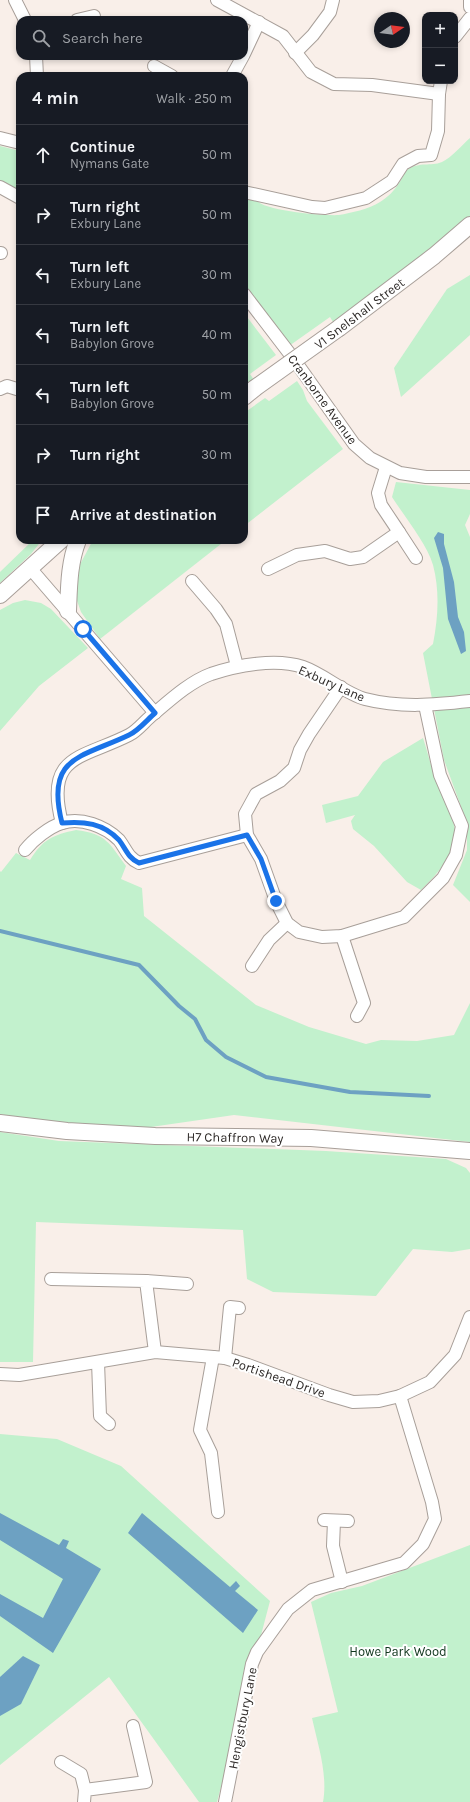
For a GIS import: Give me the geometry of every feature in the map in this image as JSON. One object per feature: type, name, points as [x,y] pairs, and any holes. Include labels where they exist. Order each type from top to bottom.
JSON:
[{"type":"street","points":[[15,0],[23,16]]},
{"type":"street","points":[[217,0],[248,16]]},
{"type":"street","points":[[295,53],[312,36],[330,12],[332,0]]},
{"type":"street","points":[[470,0],[470,7]]},
{"type":"street","points":[[248,16],[283,36],[311,72],[334,84],[372,86],[439,94]]},
{"type":"street","points":[[458,33],[470,18]]},
{"type":"street","points":[[248,45],[259,22]]},
{"type":"street","points":[[36,60],[37,72]]},
{"type":"street","points":[[234,72],[240,60]]},
{"type":"street","points":[[154,66],[165,72]]},
{"type":"street","points":[[248,193],[312,207],[325,208],[366,198],[392,181],[403,164],[418,156],[432,155],[438,131],[441,84]]},
{"type":"street","points":[[0,138],[16,142]]},
{"type":"street","points":[[0,187],[16,196]]},
{"type":"street","name":"V1 Snelshall Street","points":[[249,393],[339,328],[434,256],[470,225]]},
{"type":"street","name":"Cranborne Avenue","points":[[248,299],[293,358],[354,444],[370,458],[400,473],[426,477],[470,477]]},
{"type":"street","points":[[0,389],[7,386],[16,389]]},
{"type":"street","points":[[386,467],[378,493],[381,505],[416,558]]},
{"type":"street","points":[[268,568],[297,554],[325,551],[350,559],[363,557],[399,532]]},
{"type":"street","points":[[35,563],[47,544]]},
{"type":"street","points":[[0,594],[56,544]]},
{"type":"street","points":[[68,611],[69,573],[73,551],[76,544]]},
{"type":"street","points":[[35,563],[68,611],[155,713]]},
{"type":"street","points":[[192,581],[216,609],[226,624],[237,666]]},
{"type":"street","name":"Exbury Lane","points":[[62,823],[58,808],[57,785],[66,766],[79,756],[130,734],[186,689],[209,675],[237,666],[276,663],[303,667],[363,699],[395,705],[425,705],[470,701]]},
{"type":"street","points":[[342,687],[309,734],[300,750],[294,768],[280,781],[256,794],[245,814],[247,835],[261,859],[276,901],[288,923],[299,932],[307,934],[322,937],[342,936],[404,917],[443,878],[456,855],[462,826],[440,775],[425,705]]},
{"type":"street","points":[[25,850],[33,840],[62,823],[80,821],[98,826],[118,840],[131,859],[139,863],[247,835]]},
{"type":"street","points":[[252,966],[269,940],[288,923]]},
{"type":"street","points":[[342,936],[364,1003],[357,1016]]},
{"type":"street","name":"H7 Chaffron Way","points":[[0,1123],[67,1131],[155,1136],[311,1138],[470,1151]]},
{"type":"street","points":[[51,1279],[146,1281],[187,1284]]},
{"type":"street","points":[[146,1281],[155,1352]]},
{"type":"street","points":[[218,1512],[211,1453],[200,1430],[219,1358],[230,1307],[239,1308]]},
{"type":"street","name":"Portishead Drive","points":[[0,1374],[19,1375],[155,1352],[219,1358],[248,1364],[329,1395],[353,1402],[379,1401],[400,1396],[430,1382],[455,1355],[470,1320]]},
{"type":"street","points":[[98,1362],[100,1416],[109,1424]]},
{"type":"street","name":"Hengistbury Lane","points":[[225,1802],[252,1664],[257,1652],[288,1609],[312,1590],[404,1563],[423,1544],[435,1519],[432,1502],[400,1396]]},
{"type":"street","points":[[342,1582],[333,1546],[329,1520],[348,1521]]},
{"type":"street","points":[[85,1790],[146,1782],[133,1726]]},
{"type":"street","points":[[61,1762],[81,1774],[85,1790],[84,1802]]},
{"type":"green space","points":[[470,138],[470,217],[399,273],[333,322],[330,317],[289,346],[248,293],[248,199],[256,200],[261,204],[270,207],[308,214],[339,215],[354,212],[371,207],[391,194],[407,170],[412,167],[442,162]]},
{"type":"green space","points":[[0,146],[16,150],[16,191],[0,182]]},
{"type":"green space","points":[[470,275],[470,335],[401,397],[394,368],[447,289]]},
{"type":"green space","points":[[248,318],[276,355],[250,374],[254,380],[248,384]]},
{"type":"green space","points":[[297,381],[303,390],[307,401],[343,449],[248,523],[248,410],[265,398],[269,401]]},
{"type":"green space","points":[[396,482],[470,490],[470,514],[465,525],[470,537],[470,902],[453,885],[467,850],[467,823],[444,760],[423,653],[433,644],[438,605],[437,585],[433,565],[426,548],[392,497]]},
{"type":"green space","points":[[29,544],[39,544],[31,554],[0,583],[0,572]]},
{"type":"green space","points":[[91,544],[221,544],[100,639],[81,612],[76,598],[77,570]]},
{"type":"green space","points":[[25,600],[41,603],[51,609],[88,648],[39,686],[0,731],[0,610],[13,603]]},
{"type":"green space","points":[[423,738],[435,777],[454,825],[455,834],[451,852],[434,877],[421,890],[407,882],[374,846],[353,829],[351,821],[355,815],[326,823],[322,805],[358,796],[383,762]]},
{"type":"green space","points":[[76,830],[101,837],[115,851],[126,866],[121,879],[142,888],[144,916],[256,1005],[309,1027],[366,1044],[381,1040],[417,1041],[454,1035],[470,1003],[470,1142],[234,1115],[144,1128],[37,1122],[0,1114],[0,871],[1,872],[16,853],[30,860],[39,847],[49,839]]},
{"type":"green space","points":[[0,1132],[59,1141],[326,1151],[446,1159],[466,1168],[470,1173],[470,1249],[452,1252],[413,1249],[376,1296],[273,1292],[247,1279],[243,1230],[36,1222],[33,1362],[0,1362]]},
{"type":"green space","points":[[0,1434],[57,1439],[121,1466],[270,1601],[217,1802],[199,1802],[109,1677],[0,1765]]},
{"type":"green space","name":"Howe Park Wood","points":[[470,1545],[470,1802],[323,1802],[323,1771],[312,1718],[338,1712],[311,1602],[331,1593],[362,1586]]},
{"type":"water","points":[[438,532],[444,534],[444,544],[454,582],[458,617],[464,632],[466,651],[461,654],[448,619],[443,568],[434,538]]},
{"type":"water","points":[[0,1513],[59,1545],[63,1539],[69,1541],[66,1548],[101,1569],[53,1653],[0,1616],[0,1594],[43,1618],[63,1579],[0,1540]]},
{"type":"water","points":[[142,1513],[230,1587],[236,1581],[240,1586],[235,1591],[258,1610],[243,1633],[128,1533]]},
{"type":"water","points":[[23,1656],[40,1665],[21,1704],[0,1716],[0,1677]]},
{"type":"waterway","points":[[0,931],[139,965],[179,1006],[195,1019],[206,1040],[226,1057],[266,1077],[350,1092],[429,1096]]},
{"type":"route","points":[[83,629],[155,713],[130,734],[79,756],[66,766],[57,785],[58,808],[62,823],[80,821],[98,826],[118,840],[131,859],[139,863],[247,835],[261,859],[276,901]]}]
